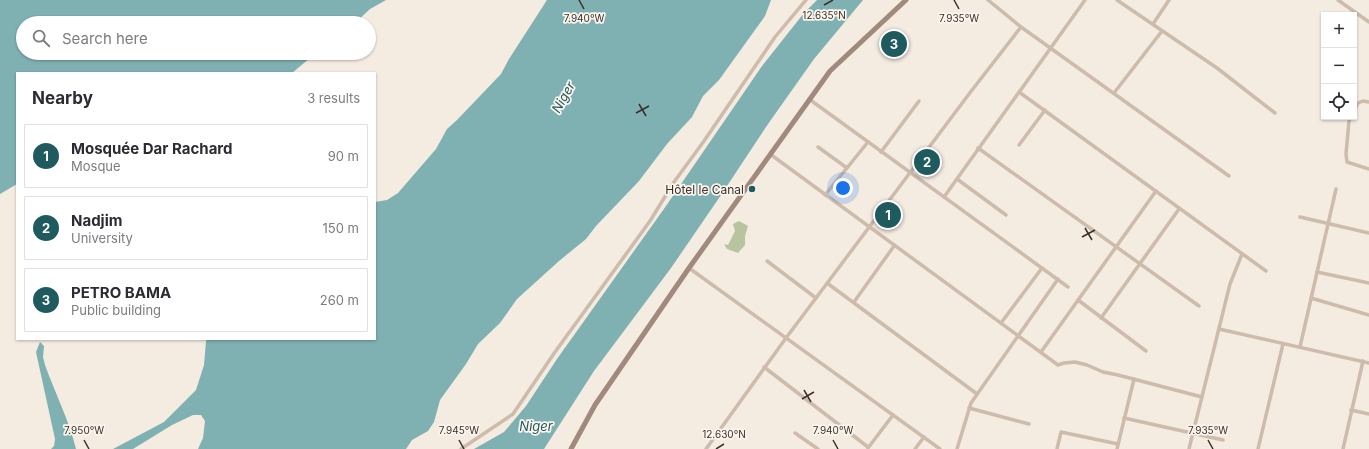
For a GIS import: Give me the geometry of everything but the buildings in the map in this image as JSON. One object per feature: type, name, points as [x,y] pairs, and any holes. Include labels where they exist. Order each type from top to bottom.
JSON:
[{"type":"main road","points":[[571,449],[595,405],[689,268],[809,99],[830,71],[906,0]]},
{"type":"street","points":[[461,449],[513,414],[555,352],[650,221],[674,182],[775,37],[806,0]]},
{"type":"street","points":[[988,0],[1021,27],[1229,176]]},
{"type":"street","points":[[944,197],[1085,0]]},
{"type":"street","points":[[1117,0],[1216,68],[1275,113]]},
{"type":"street","points":[[1153,24],[1169,0]]},
{"type":"street","points":[[1338,0],[1369,22]]},
{"type":"street","points":[[707,449],[764,367],[1021,27]]},
{"type":"street","points":[[1114,94],[1162,30]]},
{"type":"street","points":[[1019,92],[1266,272]]},
{"type":"street","points":[[809,99],[1068,287]]},
{"type":"street","points":[[881,152],[919,101]]},
{"type":"street","points":[[1357,105],[1363,101],[1369,102]]},
{"type":"street","points":[[1019,145],[1045,110]]},
{"type":"street","points":[[1350,120],[1346,154],[1347,162],[1369,169]]},
{"type":"street","points":[[825,195],[868,142]]},
{"type":"street","points":[[818,147],[847,168]]},
{"type":"street","points":[[978,148],[1199,306]]},
{"type":"street","points":[[770,154],[1058,365],[1064,362],[1075,362],[1087,365],[1103,372],[1202,397]]},
{"type":"street","points":[[957,178],[1006,215]]},
{"type":"street","points":[[1300,347],[1336,188]]},
{"type":"street","points":[[1041,352],[1156,191]]},
{"type":"street","points":[[1101,318],[1179,208]]},
{"type":"street","points":[[1300,217],[1369,233]]},
{"type":"street","points":[[854,302],[894,246]]},
{"type":"street","points":[[1189,449],[1230,284],[1242,254]]},
{"type":"street","points":[[767,261],[816,298]]},
{"type":"street","points":[[689,268],[940,449]]},
{"type":"street","points":[[1001,323],[1042,268]]},
{"type":"street","points":[[1317,272],[1369,283]]},
{"type":"street","points":[[957,449],[971,403],[1058,279]]},
{"type":"street","points":[[828,283],[977,394]]},
{"type":"street","points":[[1311,298],[1369,315]]},
{"type":"street","points":[[1078,300],[1146,351]]},
{"type":"street","points":[[1219,329],[1369,363]]},
{"type":"street","points":[[1258,449],[1283,344]]},
{"type":"street","points":[[1343,449],[1363,362]]},
{"type":"street","points":[[764,367],[868,448],[893,415]]},
{"type":"street","points":[[1117,449],[1134,380]]},
{"type":"street","points":[[970,408],[1030,424]]},
{"type":"street","points":[[1351,410],[1369,414]]},
{"type":"street","points":[[1124,418],[1223,440]]},
{"type":"street","points":[[1057,449],[1061,432],[1118,444]]},
{"type":"street","points":[[795,433],[818,449]]},
{"type":"street","points":[[915,449],[924,437]]},
{"type":"green space","points":[[739,221],[748,226],[745,236],[745,245],[738,253],[727,249],[724,244],[728,245],[735,231],[733,224]]},
{"type":"water","points":[[0,0],[386,0],[370,9],[362,16],[16,16],[16,60],[308,60],[293,72],[16,72],[16,185],[0,194]]},
{"type":"water","points":[[547,0],[771,0],[765,16],[719,80],[703,96],[692,117],[667,144],[639,181],[596,226],[586,239],[517,299],[500,323],[478,344],[466,364],[440,400],[434,422],[428,431],[412,440],[406,449],[198,449],[203,438],[205,421],[201,415],[193,415],[172,425],[133,449],[113,449],[164,422],[196,390],[204,365],[206,340],[376,340],[376,202],[387,200],[398,193],[436,149],[447,129],[501,74]]},
{"type":"water","name":"Niger","points":[[817,0],[863,0],[814,59],[768,124],[671,268],[594,371],[544,449],[474,449],[504,432],[526,406],[557,359],[666,206],[762,66],[804,13]]},
{"type":"water","points":[[40,342],[44,346],[43,357],[45,365],[66,417],[76,449],[51,449],[54,446],[55,439],[36,352]]},
{"type":"place","name":"PETRO BAMA","points":[[894,44]]},
{"type":"place","name":"Nadjim","points":[[927,162]]},
{"type":"place","name":"Hôtel le Canal","points":[[752,189]]},
{"type":"place","name":"Mosquée Dar Rachard","points":[[888,215]]}]
